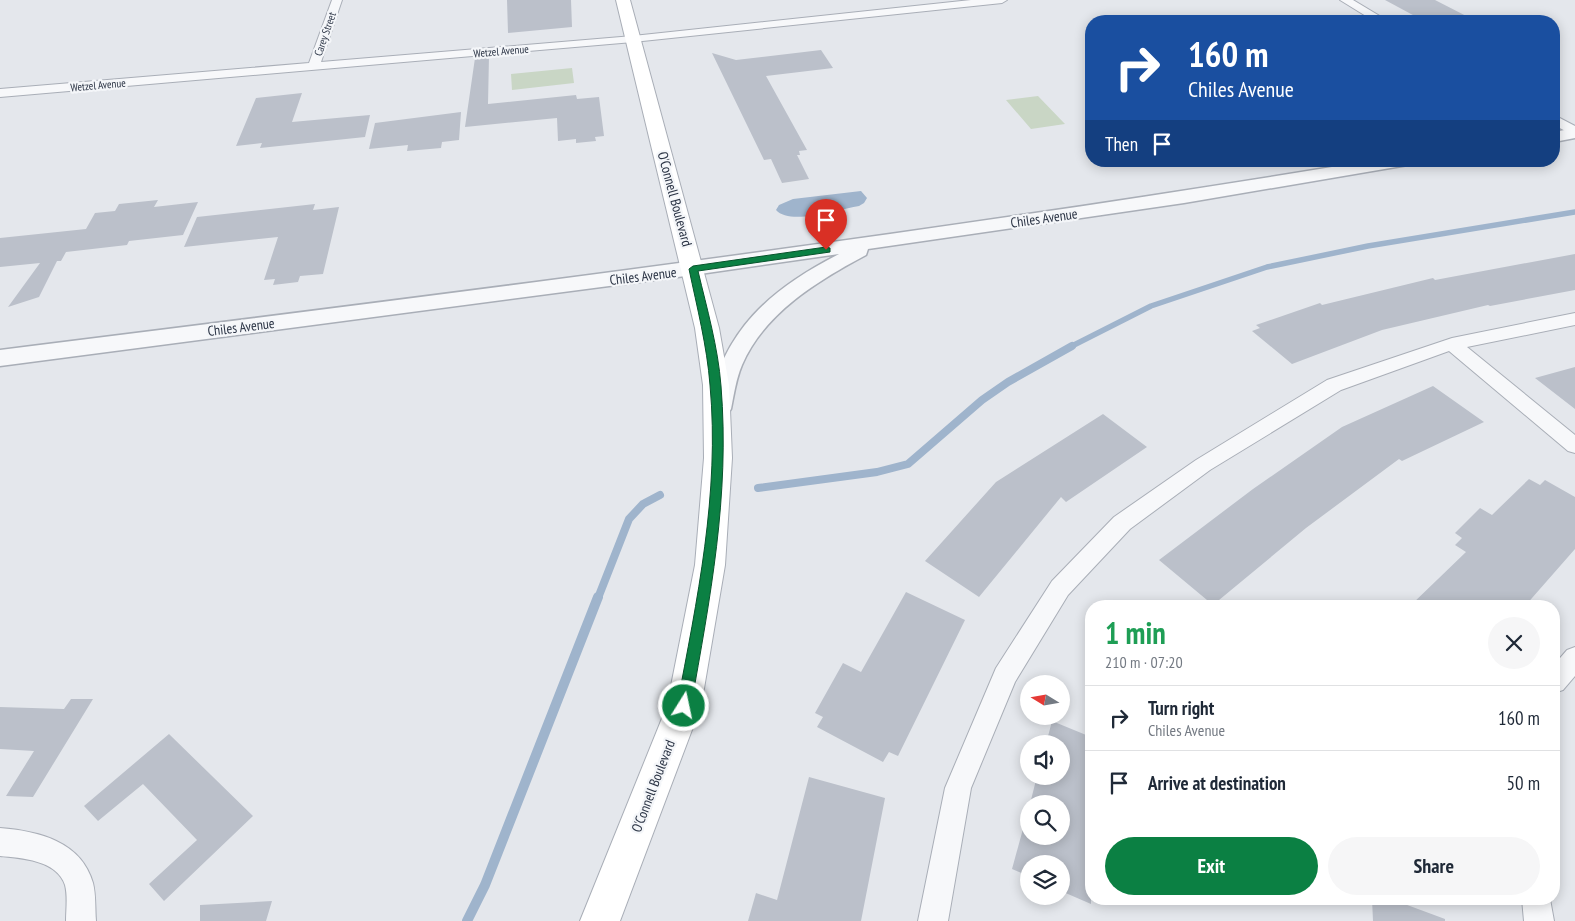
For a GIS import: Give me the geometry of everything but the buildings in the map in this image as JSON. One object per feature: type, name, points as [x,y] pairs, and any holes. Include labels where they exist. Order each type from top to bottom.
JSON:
[{"type":"main road","name":"O'Connell Boulevard","points":[[600,921],[684,706],[710,564],[718,458],[718,414],[707,328],[623,0]]},
{"type":"street","name":"Carey Street","points":[[313,68],[337,0]]},
{"type":"street","name":"Wetzel Avenue","points":[[0,93],[313,68],[633,39],[1002,0]]},
{"type":"street","points":[[1345,0],[1371,15]]},
{"type":"street","points":[[1560,123],[1575,132]]},
{"type":"street","points":[[1560,136],[1575,132]]},
{"type":"street","name":"Chiles Avenue","points":[[0,358],[693,269],[885,242],[1364,167]]},
{"type":"street","points":[[718,414],[724,384],[732,363],[756,326],[775,308],[823,272],[863,249],[885,242]]},
{"type":"street","points":[[933,921],[958,788],[1004,676],[1060,588],[1122,524],[1212,460],[1334,385],[1452,344],[1575,319]]},
{"type":"street","points":[[1452,344],[1575,446]]},
{"type":"street","points":[[1560,675],[1575,658]]},
{"type":"street","points":[[0,842],[38,848],[62,858],[78,879],[81,921]]},
{"type":"street","points":[[1537,905],[1539,921]]},
{"type":"green space","points":[[572,68],[574,83],[512,90],[511,74]]},
{"type":"green space","points":[[1038,96],[1065,124],[1031,129],[1006,100]]},
{"type":"water","points":[[861,191],[867,198],[864,203],[859,206],[828,213],[792,217],[783,215],[776,210],[779,205],[793,199]]},
{"type":"waterway","points":[[1070,347],[1151,306],[1267,267],[1368,246],[1575,212]]},
{"type":"waterway","points":[[758,488],[877,472],[908,464],[982,400],[1008,382],[1072,346]]},
{"type":"waterway","points":[[598,598],[629,519],[643,504],[660,495]]},
{"type":"waterway","points":[[467,921],[485,885],[598,597]]},
{"type":"route","points":[[684,706],[710,564],[719,428],[716,385],[707,328],[693,269],[826,250]]}]
